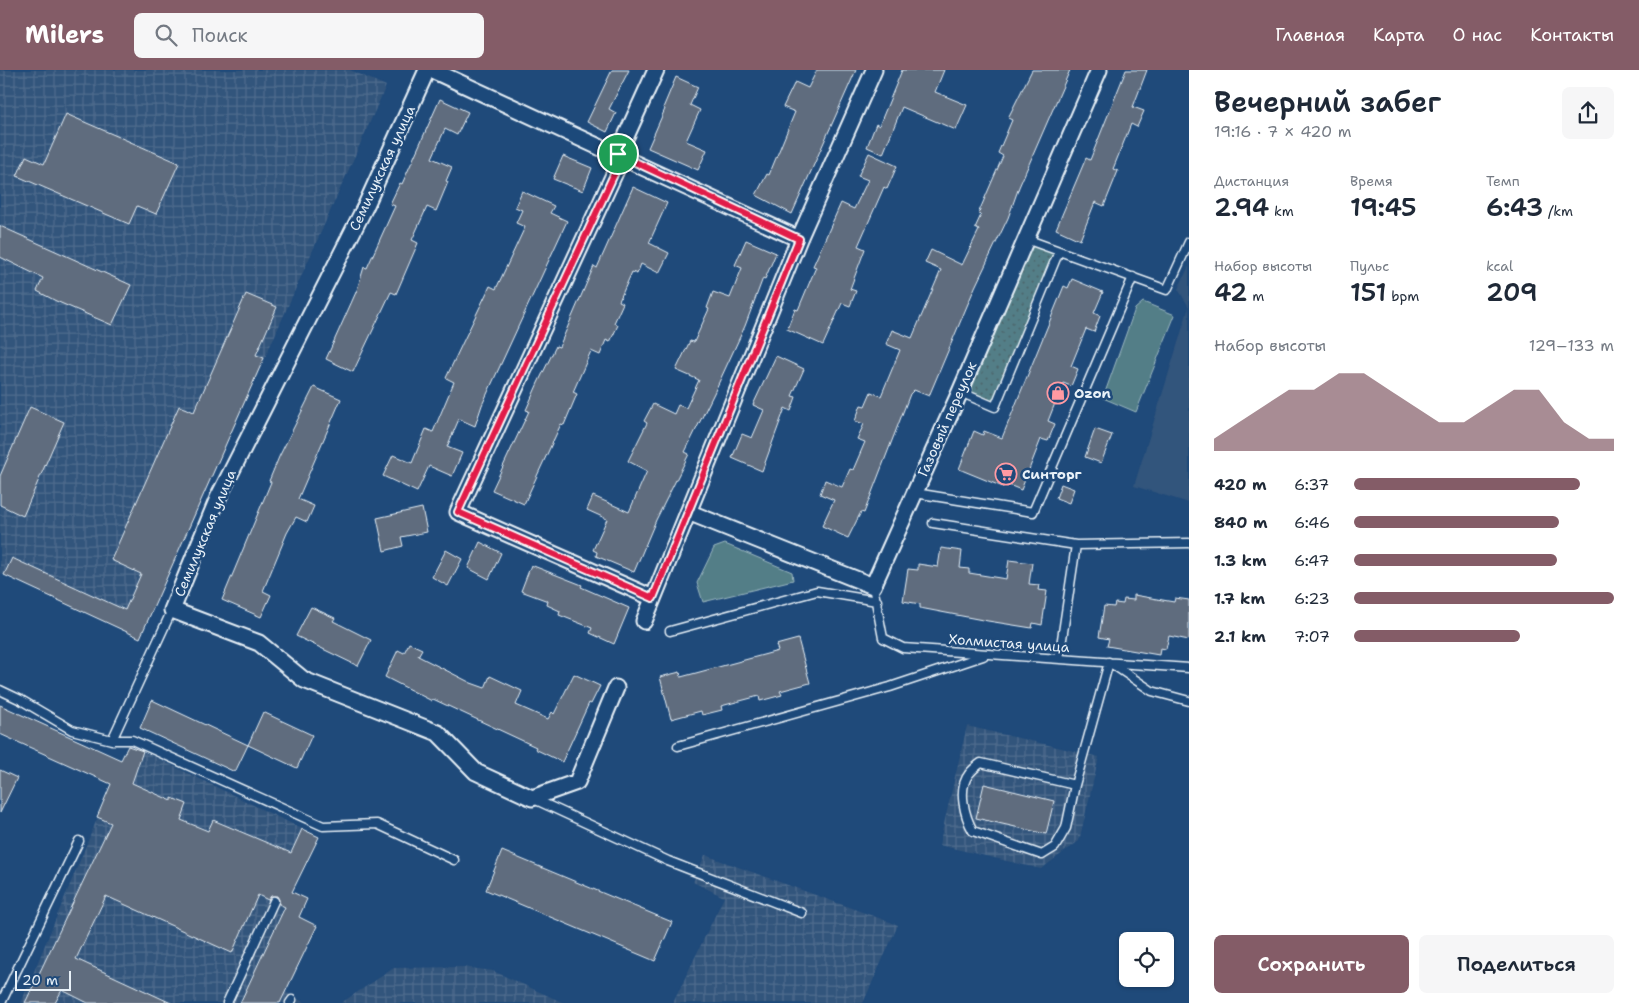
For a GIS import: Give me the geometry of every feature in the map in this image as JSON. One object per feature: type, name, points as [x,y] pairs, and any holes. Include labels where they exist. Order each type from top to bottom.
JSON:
[{"type":"street","name":"Семилукская улица","points":[[427,70],[366,205],[218,498],[172,610],[259,643],[304,680],[438,733],[476,772],[532,798]]},
{"type":"street","points":[[432,70],[799,239]]},
{"type":"street","points":[[653,598],[458,512],[617,168],[618,154],[656,70]]},
{"type":"street","points":[[644,621],[799,239],[874,70]]},
{"type":"street","name":"Газовый переулок","points":[[873,586],[960,392],[1099,70]]},
{"type":"street","points":[[688,512],[873,586]]},
{"type":"street","points":[[532,798],[577,782],[616,688]]},
{"type":"lane","points":[[1026,239],[1167,290],[1189,242]]},
{"type":"lane","points":[[960,392],[995,407],[1059,251]]},
{"type":"lane","points":[[915,493],[1033,512],[1133,277]]},
{"type":"lane","points":[[933,523],[1076,545],[1189,543]]},
{"type":"lane","points":[[1058,659],[1076,545]]},
{"type":"lane","name":"Холмистая улица","points":[[873,586],[884,638],[903,648],[1189,668]]},
{"type":"lane","points":[[670,631],[817,591],[877,601]]},
{"type":"lane","points":[[112,740],[172,610]]},
{"type":"lane","points":[[678,746],[890,688],[986,655]]},
{"type":"lane","points":[[1075,785],[981,763],[968,775],[963,797],[966,819],[973,831],[1042,856],[1055,847],[1066,828],[1075,785],[1108,662],[1152,691],[1189,701]]},
{"type":"lane","points":[[0,690],[72,730],[112,740],[132,740],[324,826],[377,824],[454,860]]},
{"type":"lane","points":[[532,798],[668,861],[802,913]]},
{"type":"lane","points":[[1,1003],[79,841]]},
{"type":"lane","points":[[227,1003],[274,901]]},
{"type":"shaded area","points":[[0,70],[350,70],[386,86],[140,638],[0,573]]},
{"type":"shaded area","points":[[1189,266],[1189,307],[1178,289]]},
{"type":"shaded area","points":[[1189,307],[1189,503],[1134,486]]},
{"type":"shaded area","points":[[967,726],[1099,757],[1079,841],[1041,869],[939,845]]},
{"type":"shaded area","points":[[128,744],[319,837],[292,892],[307,899],[299,917],[317,926],[286,992],[305,1003],[21,1003]]},
{"type":"shaded area","points":[[705,855],[898,925],[863,1003],[673,1003],[724,897],[693,882]]},
{"type":"shaded area","points":[[463,967],[493,971],[564,1003],[341,1003],[394,968]]},
{"type":"green space","points":[[1026,239],[1059,251],[995,407],[960,392]]},
{"type":"green space","points":[[1143,302],[1175,315],[1136,412],[1103,398],[1135,309]]},
{"type":"green space","points":[[725,544],[792,572],[793,580],[703,602],[697,583],[714,548]]},
{"type":"building","points":[[612,70],[629,70],[609,109],[616,113],[607,132],[587,122]]},
{"type":"building","points":[[817,70],[856,70],[792,214],[756,195],[767,174],[769,175],[795,112],[783,107],[795,82],[808,88]]},
{"type":"building","points":[[902,70],[944,70],[935,92],[967,105],[956,130],[902,107],[883,154],[867,147],[876,124],[879,126]]},
{"type":"building","points":[[1032,70],[1070,70],[1019,187],[1008,218],[975,287],[929,396],[914,390],[910,394],[864,513],[861,512],[848,538],[822,526],[834,500],[820,494],[825,480],[842,487],[850,469],[853,470],[865,442],[857,439],[864,424],[855,421],[861,405],[865,406],[871,392],[881,396],[900,350],[886,344],[892,330],[912,338],[941,270],[925,263],[931,250],[962,265],[979,230],[975,228],[981,215],[978,214],[1003,156],[998,153],[1012,120],[1008,118]]},
{"type":"building","points":[[1126,70],[1147,70],[1133,107],[1144,111],[1137,127],[1131,124],[1113,169],[1118,171],[1104,206],[1095,202],[1080,240],[1056,229],[1086,158],[1090,160]]},
{"type":"building","points":[[676,77],[698,87],[690,105],[700,110],[686,141],[707,150],[698,170],[648,148],[665,109],[663,108]]},
{"type":"building","points":[[440,99],[468,112],[457,135],[445,129],[432,158],[452,167],[446,181],[448,182],[436,211],[427,207],[412,240],[418,243],[396,294],[391,292],[353,372],[326,359],[357,290],[364,267],[367,268],[395,206],[390,204],[400,183],[402,184]]},
{"type":"building","points":[[66,114],[179,163],[156,214],[137,206],[129,224],[17,176],[26,156],[44,164]]},
{"type":"building","points":[[869,153],[897,166],[887,189],[884,187],[858,246],[865,249],[850,289],[856,291],[850,306],[842,303],[823,345],[787,329],[795,309],[798,310],[816,267],[813,266],[841,203],[854,209],[868,180],[858,176]]},
{"type":"building","points":[[563,156],[592,168],[583,191],[553,179]]},
{"type":"building","points":[[633,187],[667,203],[649,243],[669,253],[659,273],[641,264],[637,274],[632,272],[619,301],[623,303],[614,323],[618,325],[610,342],[606,340],[600,355],[591,351],[573,392],[577,394],[564,425],[561,424],[524,504],[492,490],[529,411],[526,410],[538,383],[556,346],[559,347],[594,266],[597,268]]},
{"type":"building","points":[[522,191],[554,206],[550,213],[567,221],[482,405],[475,426],[459,419],[447,447],[462,453],[452,476],[429,466],[417,492],[383,476],[393,455],[412,463],[426,429],[433,432],[454,382],[446,378],[490,286],[496,289],[525,227],[516,223],[522,210],[515,207]]},
{"type":"building","points":[[0,226],[131,285],[112,325],[37,291],[43,278],[0,257]]},
{"type":"building","points":[[746,240],[776,253],[765,279],[763,278],[745,326],[685,452],[689,454],[656,520],[634,572],[596,556],[597,552],[593,550],[607,519],[587,510],[593,496],[629,512],[647,471],[628,461],[647,423],[644,421],[653,404],[674,414],[678,405],[686,408],[699,380],[676,370],[690,341],[694,342],[709,309],[707,308],[713,292],[730,298],[742,268],[735,265]]},
{"type":"building","points":[[1072,279],[1103,292],[1094,313],[1100,316],[1094,332],[1086,329],[1071,366],[1078,369],[1071,386],[1063,383],[1048,421],[1055,424],[1048,441],[1041,439],[1021,490],[1004,483],[1003,487],[959,469],[974,431],[983,435],[984,431],[1002,438],[1064,286],[1068,288]]},
{"type":"building","points":[[246,294],[277,307],[256,355],[264,358],[140,638],[4,575],[12,558],[125,610],[141,574],[111,560],[179,406],[194,412]]},
{"type":"building","points":[[776,356],[804,369],[792,396],[796,397],[791,411],[785,408],[762,471],[732,458],[742,434],[752,438],[764,410],[753,405]]},
{"type":"building","points":[[314,387],[341,399],[298,499],[314,506],[307,522],[296,517],[287,533],[263,591],[271,595],[261,617],[222,600],[271,482],[269,481],[279,457]]},
{"type":"building","points":[[30,407],[64,422],[23,516],[0,505],[0,476]]},
{"type":"building","points":[[1095,429],[1112,435],[1101,463],[1085,457]]},
{"type":"building","points":[[1061,484],[1074,489],[1069,503],[1056,498]]},
{"type":"building","points":[[422,508],[427,532],[401,537],[403,546],[384,551],[377,518]]},
{"type":"building","points":[[480,542],[501,553],[489,579],[468,568]]},
{"type":"building","points":[[941,548],[962,551],[960,568],[969,569],[969,573],[1006,579],[1009,560],[1032,563],[1029,584],[1039,585],[1038,590],[1047,591],[1042,625],[1033,623],[1032,628],[988,621],[920,608],[920,604],[903,601],[908,569],[918,570],[918,564],[938,567]]},
{"type":"building","points":[[446,550],[462,559],[448,586],[432,577]]},
{"type":"building","points":[[531,565],[582,585],[581,587],[629,608],[614,644],[590,633],[592,628],[559,615],[560,611],[547,605],[548,601],[521,591]]},
{"type":"building","points":[[1134,595],[1174,602],[1175,598],[1189,600],[1189,640],[1169,636],[1166,649],[1160,648],[1159,655],[1107,646],[1109,639],[1099,637],[1104,606],[1114,607],[1115,603],[1123,604],[1124,599],[1134,600]]},
{"type":"building","points":[[311,607],[335,618],[333,621],[371,640],[358,666],[296,636]]},
{"type":"building","points":[[798,639],[810,683],[780,691],[782,695],[760,701],[759,696],[721,706],[722,710],[702,715],[701,711],[671,719],[660,677],[680,672],[681,677],[778,651],[776,645]]},
{"type":"building","points":[[409,643],[422,649],[418,656],[471,683],[485,688],[490,676],[522,691],[516,705],[548,719],[552,712],[554,714],[574,674],[600,686],[591,704],[589,703],[562,762],[535,749],[536,747],[433,699],[432,701],[385,677],[398,650],[404,653]]},
{"type":"building","points":[[152,700],[248,745],[235,772],[140,728]]},
{"type":"building","points":[[0,705],[121,760],[128,746],[143,751],[132,783],[172,801],[172,798],[187,804],[181,820],[208,831],[213,820],[291,853],[302,829],[319,837],[292,892],[307,899],[299,917],[317,926],[280,1003],[240,1003],[285,907],[279,904],[277,896],[271,896],[268,900],[258,895],[232,953],[106,896],[76,959],[171,1003],[88,1003],[62,990],[55,1003],[25,1003],[111,823],[97,817],[111,784],[0,734]]},
{"type":"building","points":[[263,712],[312,735],[297,768],[248,745]]},
{"type":"building","points":[[0,770],[17,778],[0,813]]},
{"type":"building","points":[[984,784],[1054,801],[1046,834],[976,818]]},
{"type":"building","points":[[502,851],[672,922],[655,961],[486,890]]},
{"type":"place","name":"Ozon","points":[[1058,393]]},
{"type":"place","name":"Синторг","points":[[1006,474]]},
{"type":"route","points":[[618,154],[799,239],[653,598],[458,512],[617,168],[618,154]]}]
